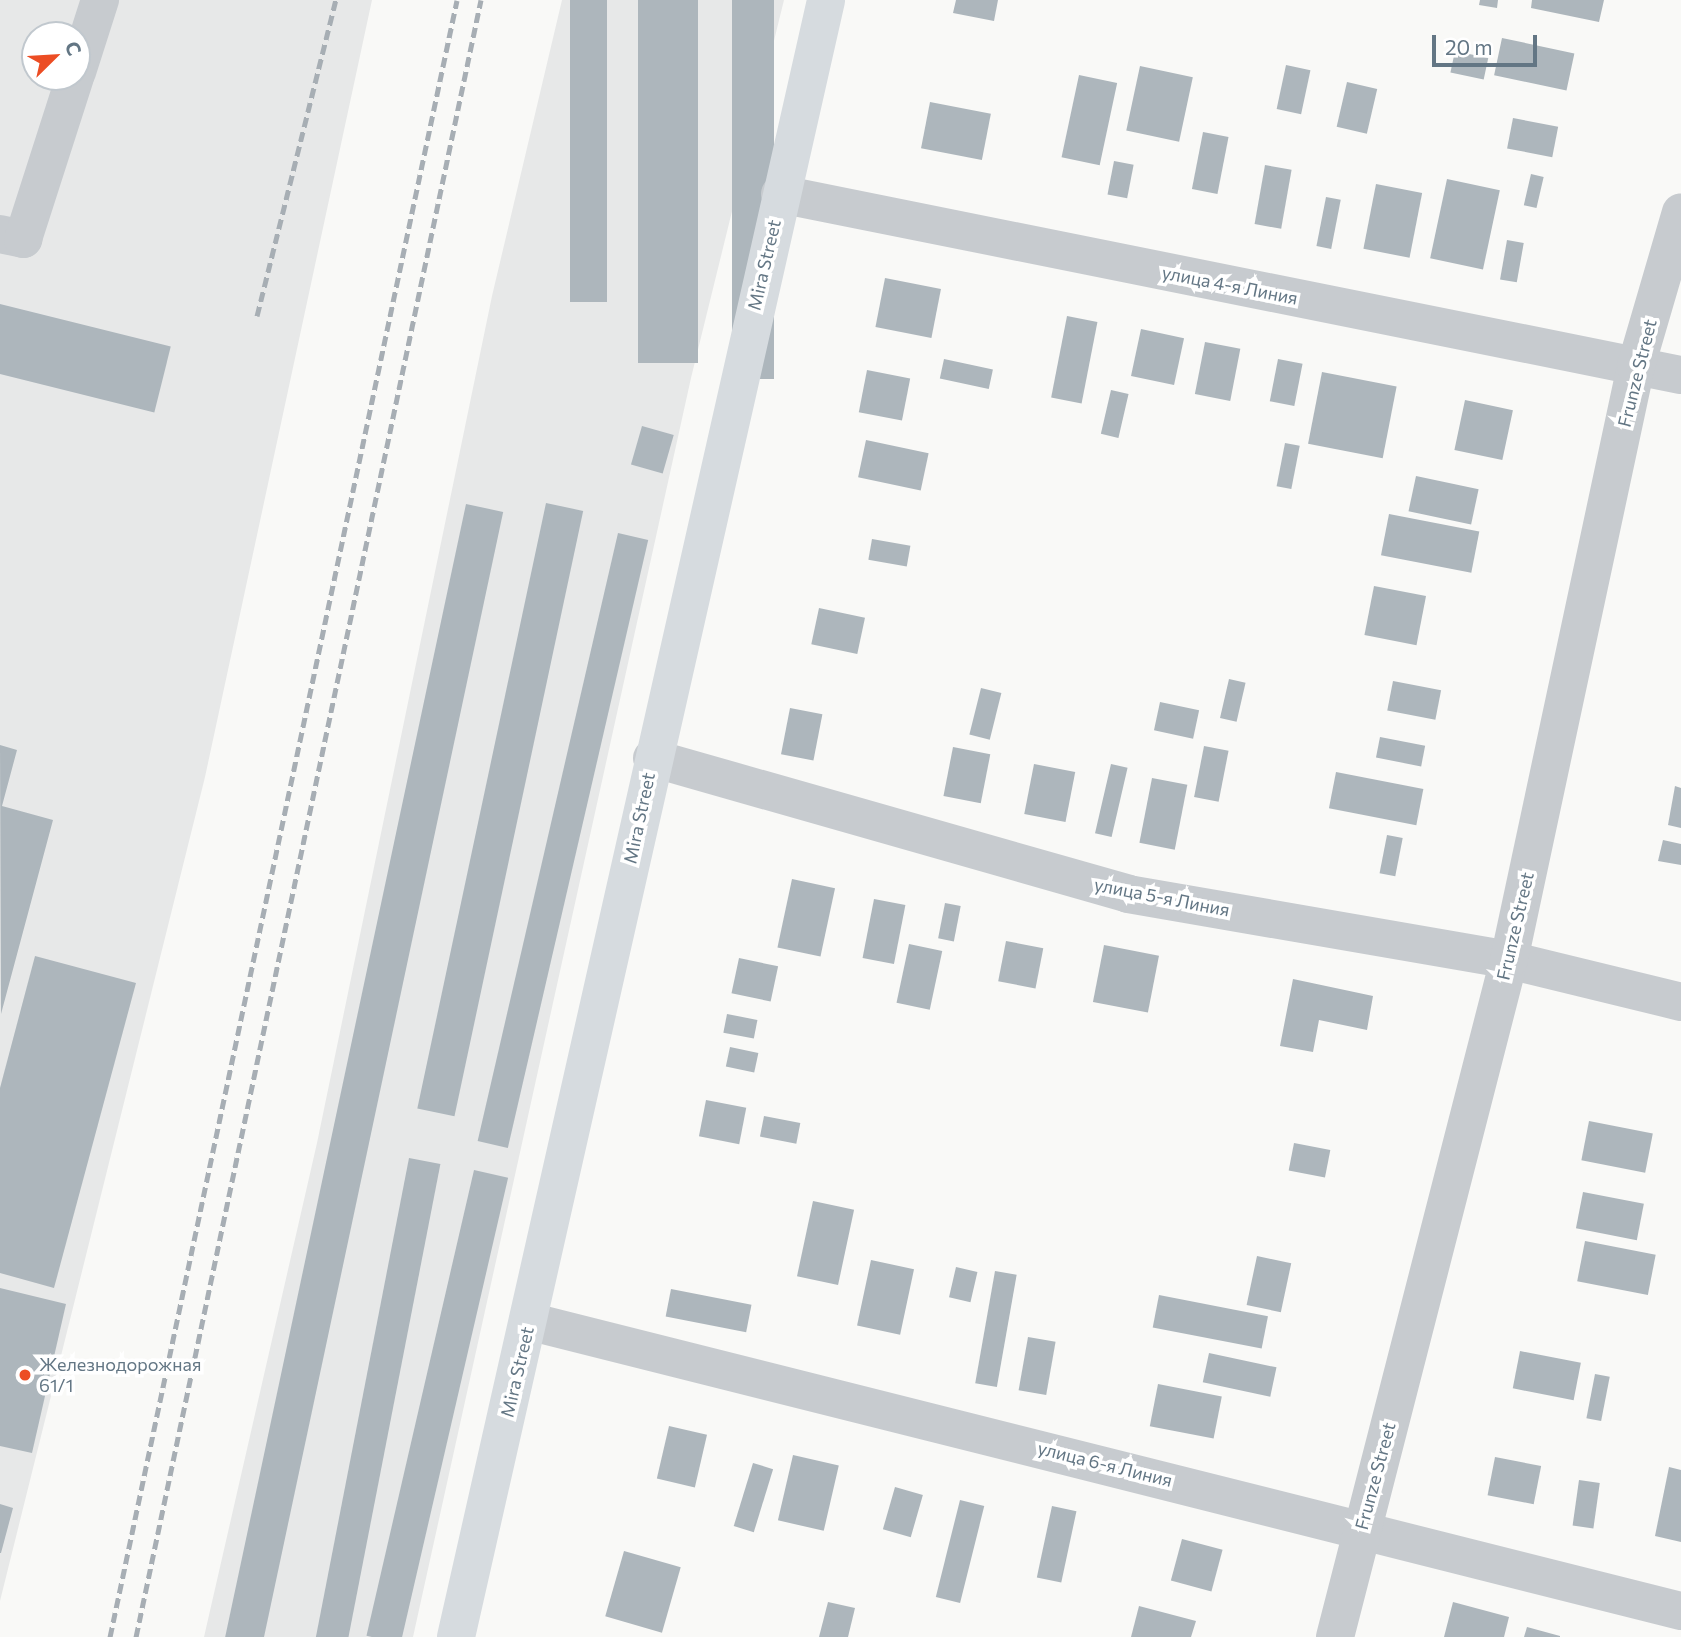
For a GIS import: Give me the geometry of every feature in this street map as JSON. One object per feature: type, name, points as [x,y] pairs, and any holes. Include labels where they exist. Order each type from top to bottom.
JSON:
[{"type":"main road","name":"Mira Street","points":[[456,1637],[652,758],[826,0]]},
{"type":"street","points":[[91,28],[100,0]]},
{"type":"street","points":[[0,234],[23,239],[71,91]]},
{"type":"street","name":"улица 4-я Линия","points":[[780,194],[1681,376]]},
{"type":"street","name":"Frunze Street","points":[[1335,1637],[1361,1527],[1509,960],[1636,366],[1681,212]]},
{"type":"street","name":"улица 5-я Линия","points":[[652,758],[1128,894],[1509,960],[1681,1002]]},
{"type":"street","name":"улица 6-я Линия","points":[[528,1321],[1361,1527],[1681,1611]]},
{"type":"shaded area","points":[[0,0],[372,0],[205,777],[0,1601]]},
{"type":"shaded area","points":[[562,0],[784,0],[691,378],[413,1637],[204,1637],[317,1143],[492,296]]},
{"type":"building","points":[[570,0],[607,0],[607,302],[570,302]]},
{"type":"building","points":[[638,0],[698,0],[698,363],[638,363]]},
{"type":"building","points":[[732,0],[774,0],[774,379],[732,379]]},
{"type":"building","points":[[956,0],[998,0],[994,21],[953,13]]},
{"type":"building","points":[[1480,0],[1498,0],[1497,8],[1479,5]]},
{"type":"building","points":[[1532,0],[1604,0],[1599,22],[1531,8]]},
{"type":"building","points":[[1502,38],[1574,53],[1566,91],[1494,75]]},
{"type":"building","points":[[1455,51],[1488,58],[1484,80],[1450,73]]},
{"type":"building","points":[[1286,65],[1310,70],[1301,114],[1277,109]]},
{"type":"building","points":[[1140,66],[1193,77],[1179,142],[1126,131]]},
{"type":"building","points":[[1079,75],[1117,83],[1100,165],[1062,157]]},
{"type":"building","points":[[1347,82],[1377,89],[1367,134],[1337,127]]},
{"type":"building","points":[[930,102],[991,114],[982,160],[921,148]]},
{"type":"building","points":[[1513,118],[1558,127],[1552,157],[1507,148]]},
{"type":"building","points":[[1203,132],[1229,137],[1217,194],[1192,189]]},
{"type":"building","points":[[1114,161],[1134,165],[1127,198],[1108,194]]},
{"type":"building","points":[[1265,165],[1292,170],[1281,229],[1255,224]]},
{"type":"building","points":[[1531,174],[1544,177],[1536,208],[1524,205]]},
{"type":"building","points":[[1447,179],[1500,190],[1483,269],[1430,258]]},
{"type":"building","points":[[1376,184],[1422,193],[1410,258],[1363,249]]},
{"type":"building","points":[[1326,197],[1341,200],[1331,249],[1316,246]]},
{"type":"building","points":[[1507,240],[1524,243],[1517,282],[1500,279]]},
{"type":"building","points":[[885,278],[941,289],[931,338],[875,327]]},
{"type":"building","points":[[0,304],[171,347],[154,413],[0,374]]},
{"type":"building","points":[[1067,316],[1097,322],[1082,403],[1051,397]]},
{"type":"building","points":[[1141,329],[1184,338],[1174,385],[1131,376]]},
{"type":"building","points":[[1205,342],[1240,349],[1230,401],[1195,394]]},
{"type":"building","points":[[944,359],[993,369],[989,389],[940,379]]},
{"type":"building","points":[[1278,359],[1303,364],[1294,406],[1270,401]]},
{"type":"building","points":[[867,370],[910,378],[902,421],[859,412]]},
{"type":"building","points":[[1322,372],[1397,387],[1383,458],[1308,444]]},
{"type":"building","points":[[1111,390],[1129,394],[1118,438],[1101,434]]},
{"type":"building","points":[[1465,400],[1513,410],[1502,460],[1454,450]]},
{"type":"building","points":[[642,426],[674,435],[663,474],[631,464]]},
{"type":"building","points":[[866,440],[929,453],[921,490],[858,477]]},
{"type":"building","points":[[1285,443],[1300,446],[1291,489],[1277,486]]},
{"type":"building","points":[[1416,476],[1479,489],[1471,525],[1409,511]]},
{"type":"building","points":[[546,503],[583,511],[454,1116],[417,1108]]},
{"type":"building","points":[[466,504],[503,512],[264,1637],[225,1637]]},
{"type":"building","points":[[1389,514],[1479,532],[1471,573],[1381,555]]},
{"type":"building","points":[[618,533],[648,540],[508,1148],[478,1141]]},
{"type":"building","points":[[872,539],[910,546],[907,566],[868,560]]},
{"type":"building","points":[[1374,586],[1426,596],[1416,645],[1364,635]]},
{"type":"building","points":[[819,608],[865,618],[857,654],[811,644]]},
{"type":"building","points":[[1229,679],[1246,683],[1237,722],[1220,718]]},
{"type":"building","points":[[1393,681],[1441,690],[1435,720],[1387,710]]},
{"type":"building","points":[[981,688],[1001,693],[990,740],[969,735]]},
{"type":"building","points":[[1160,702],[1199,710],[1193,739],[1154,730]]},
{"type":"building","points":[[790,708],[822,714],[813,760],[781,754]]},
{"type":"building","points":[[1380,737],[1425,746],[1421,766],[1376,758]]},
{"type":"building","points":[[0,745],[17,750],[2,806],[53,820],[1,1014]]},
{"type":"building","points":[[1204,746],[1229,751],[1219,802],[1194,797]]},
{"type":"building","points":[[953,747],[990,754],[981,803],[943,796]]},
{"type":"building","points":[[1034,764],[1075,772],[1065,822],[1024,814]]},
{"type":"building","points":[[1111,764],[1128,768],[1112,837],[1095,833]]},
{"type":"building","points":[[1336,772],[1423,789],[1416,825],[1329,808]]},
{"type":"building","points":[[1152,778],[1187,785],[1175,850],[1139,843]]},
{"type":"building","points":[[1675,786],[1681,788],[1681,828],[1668,825]]},
{"type":"building","points":[[1387,835],[1403,838],[1395,876],[1380,873]]},
{"type":"building","points":[[1663,840],[1681,844],[1681,865],[1658,861]]},
{"type":"building","points":[[792,879],[835,888],[820,957],[777,947]]},
{"type":"building","points":[[874,899],[905,905],[894,964],[863,958]]},
{"type":"building","points":[[945,903],[961,906],[954,941],[938,938]]},
{"type":"building","points":[[1006,941],[1043,948],[1035,988],[998,981]]},
{"type":"building","points":[[909,944],[942,951],[930,1010],[897,1003]]},
{"type":"building","points":[[1104,945],[1159,956],[1148,1013],[1093,1002]]},
{"type":"building","points":[[35,956],[136,983],[54,1288],[0,1273],[0,1088]]},
{"type":"building","points":[[739,958],[778,966],[771,1002],[732,993]]},
{"type":"building","points":[[1293,979],[1373,996],[1367,1030],[1319,1020],[1313,1052],[1280,1046]]},
{"type":"building","points":[[727,1014],[757,1020],[754,1039],[723,1033]]},
{"type":"building","points":[[730,1047],[758,1053],[754,1073],[726,1067]]},
{"type":"building","points":[[706,1100],[746,1108],[739,1144],[699,1136]]},
{"type":"building","points":[[764,1116],[800,1123],[796,1144],[760,1137]]},
{"type":"building","points":[[1589,1121],[1653,1133],[1645,1173],[1581,1160]]},
{"type":"building","points":[[1294,1143],[1330,1150],[1325,1178],[1289,1170]]},
{"type":"building","points":[[409,1158],[440,1164],[348,1637],[316,1637]]},
{"type":"building","points":[[474,1170],[508,1178],[402,1637],[366,1636]]},
{"type":"building","points":[[1583,1192],[1644,1204],[1637,1240],[1576,1228]]},
{"type":"building","points":[[813,1201],[854,1210],[838,1285],[797,1276]]},
{"type":"building","points":[[1585,1241],[1656,1255],[1648,1295],[1577,1281]]},
{"type":"building","points":[[1257,1256],[1291,1263],[1281,1312],[1247,1305]]},
{"type":"building","points":[[871,1260],[914,1269],[900,1335],[857,1326]]},
{"type":"building","points":[[956,1267],[977,1272],[970,1302],[949,1297]]},
{"type":"building","points":[[995,1271],[1017,1275],[997,1387],[975,1383]]},
{"type":"building","name":"Железнодорожная 61/1","points":[[0,1288],[66,1304],[32,1453],[0,1446]]},
{"type":"building","points":[[671,1289],[751,1305],[746,1332],[666,1316]]},
{"type":"building","points":[[1159,1295],[1268,1316],[1262,1349],[1153,1327]]},
{"type":"building","points":[[1028,1337],[1056,1342],[1046,1395],[1019,1390]]},
{"type":"building","points":[[1520,1351],[1581,1363],[1574,1400],[1513,1388]]},
{"type":"building","points":[[1209,1353],[1276,1367],[1270,1397],[1203,1382]]},
{"type":"building","points":[[1595,1374],[1610,1377],[1601,1421],[1586,1418]]},
{"type":"building","points":[[1158,1384],[1222,1396],[1214,1439],[1150,1426]]},
{"type":"building","points":[[669,1426],[707,1435],[695,1487],[657,1479]]},
{"type":"building","points":[[793,1455],[839,1466],[824,1531],[778,1520]]},
{"type":"building","points":[[1495,1457],[1541,1466],[1534,1504],[1488,1495]]},
{"type":"building","points":[[753,1463],[773,1469],[754,1532],[734,1526]]},
{"type":"building","points":[[1669,1467],[1681,1470],[1681,1542],[1655,1536]]},
{"type":"building","points":[[1579,1480],[1600,1483],[1593,1528],[1573,1526]]},
{"type":"building","points":[[895,1487],[923,1495],[911,1537],[883,1529]]},
{"type":"building","points":[[960,1500],[984,1506],[960,1603],[936,1597]]},
{"type":"building","points":[[0,1504],[13,1508],[1,1553],[0,1553]]},
{"type":"building","points":[[1052,1506],[1076,1511],[1061,1583],[1037,1577]]},
{"type":"building","points":[[1182,1539],[1223,1550],[1211,1591],[1171,1581]]},
{"type":"building","points":[[624,1551],[681,1567],[662,1633],[605,1616]]},
{"type":"building","points":[[828,1602],[855,1608],[848,1637],[819,1637]]},
{"type":"building","points":[[1453,1602],[1509,1617],[1504,1637],[1444,1637]]},
{"type":"building","points":[[1139,1606],[1196,1621],[1191,1637],[1131,1637]]},
{"type":"building","points":[[1527,1627],[1560,1636],[1560,1637],[1524,1637]]},
{"type":"railway","points":[[257,316],[336,0]]},
{"type":"railway","points":[[110,1637],[457,0]]},
{"type":"railway","points":[[136,1637],[481,0]]},
{"type":"place","name":"Железнодорожная 61/1","points":[[25,1375]]}]
